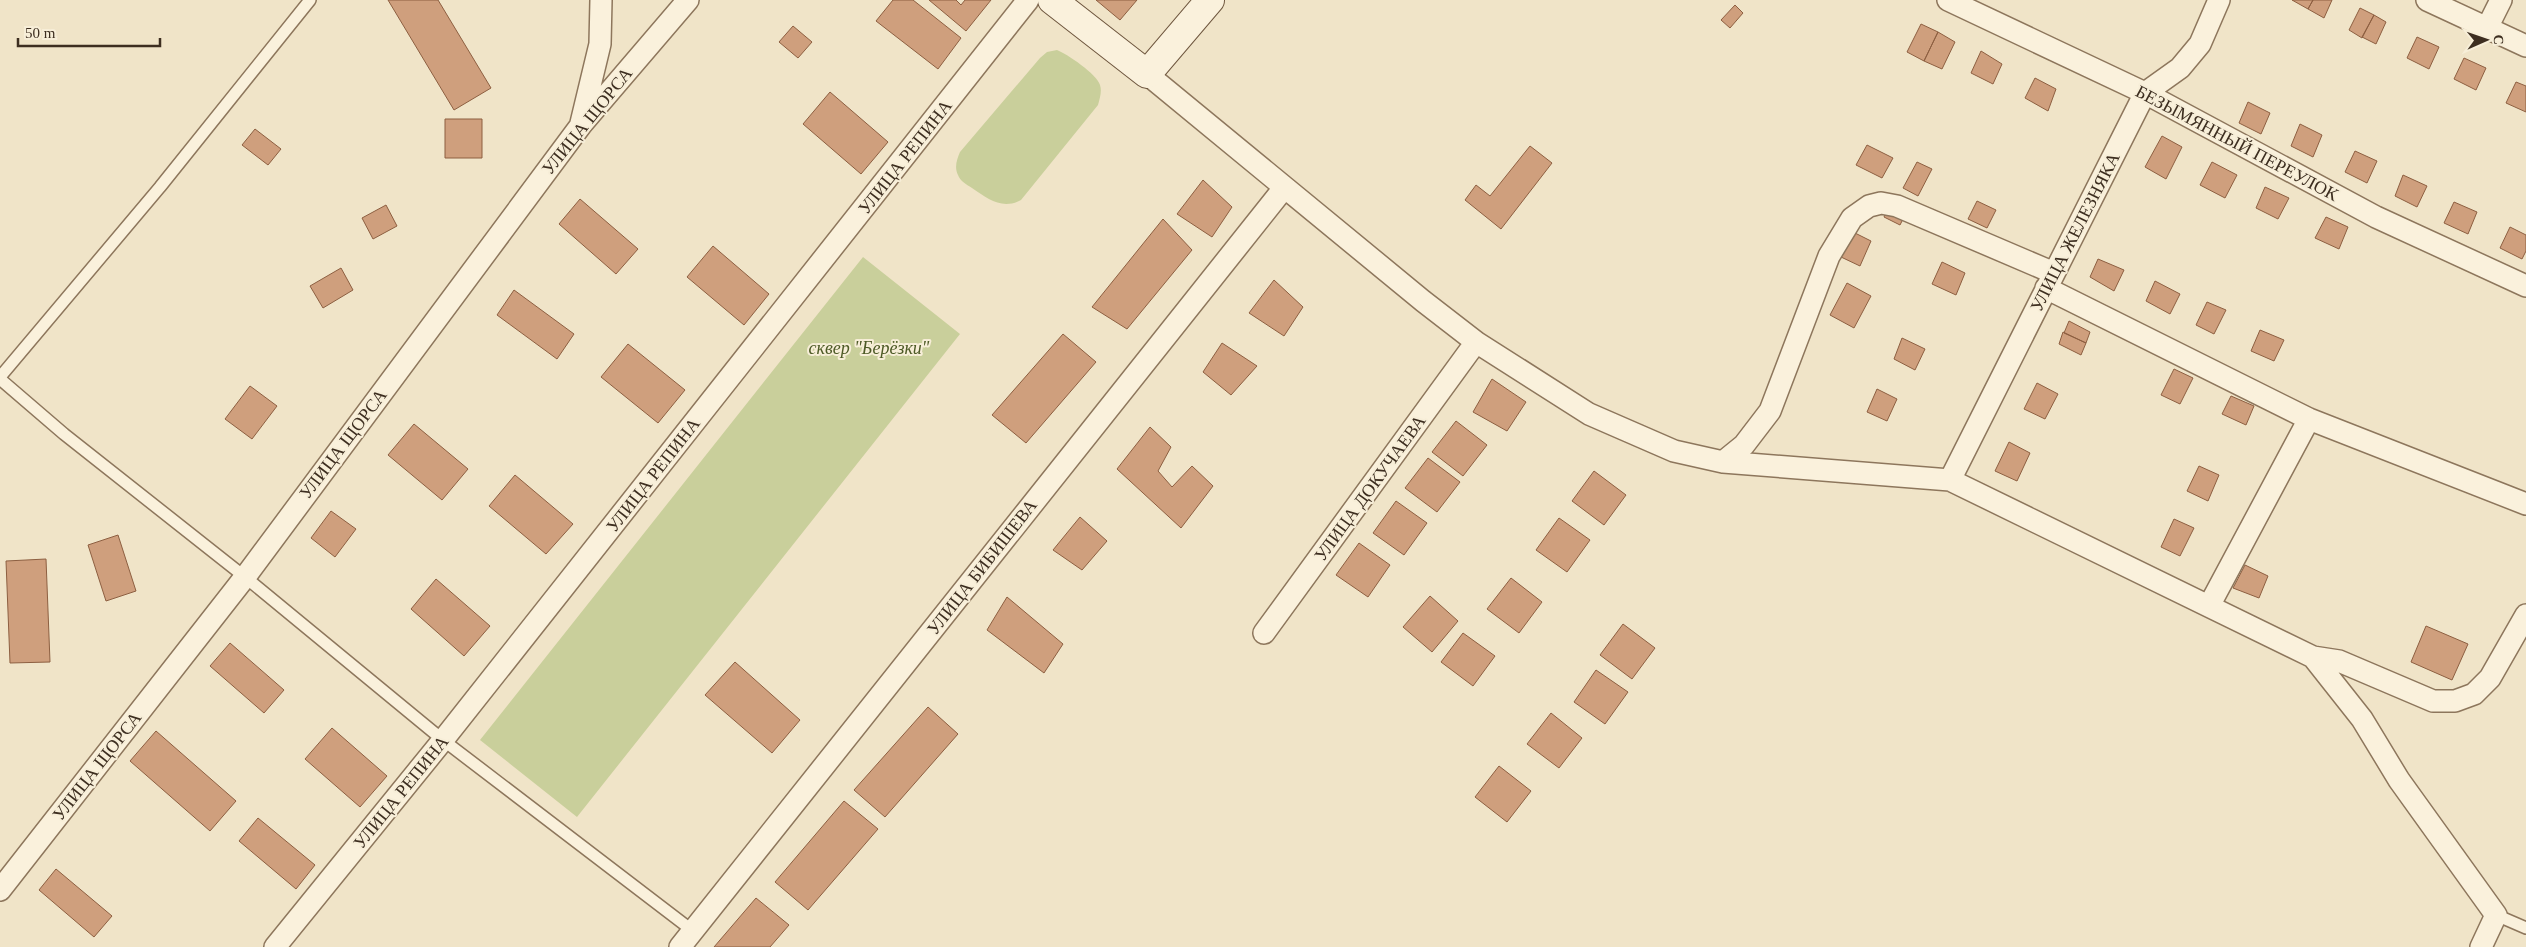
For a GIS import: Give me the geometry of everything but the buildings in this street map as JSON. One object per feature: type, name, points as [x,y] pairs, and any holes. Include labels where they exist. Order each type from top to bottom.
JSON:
[{"type":"street","points":[[581,126],[600,44],[601,0]]},
{"type":"street","name":"УЛИЦА ЩОРСА","points":[[0,890],[245,577],[581,126],[688,0]]},
{"type":"street","name":"УЛИЦА РЕПИНА","points":[[275,947],[443,740],[1028,0]]},
{"type":"street","points":[[1052,0],[1147,74],[1284,188],[1476,342],[1589,414],[1674,451],[1723,462],[1950,480],[2313,657],[2340,661],[2433,701],[2455,701],[2474,694],[2490,678],[2526,615]]},
{"type":"street","points":[[1147,74],[1210,0]]},
{"type":"street","name":"БЕЗЫМЯННЫЙ ПЕРЕУЛОК","points":[[1948,0],[2145,93],[2376,216],[2526,286]]},
{"type":"street","name":"УЛИЦА ЖЕЛЕЗНЯКА","points":[[1950,480],[2145,93],[2180,68],[2200,44],[2219,0]]},
{"type":"street","points":[[2427,0],[2526,46]]},
{"type":"street","points":[[2487,28],[2501,0]]},
{"type":"street","name":"УЛИЦА БИБИШЕВА","points":[[686,939],[1284,188]]},
{"type":"street","points":[[1723,462],[1744,445],[1770,411],[1829,256],[1852,218],[1870,206],[1881,203],[1897,206],[2050,281],[2309,419],[2526,504]]},
{"type":"street","name":"УЛИЦА ДОКУЧАЕВА","points":[[1264,633],[1476,342]]},
{"type":"street","points":[[2209,606],[2309,419]]},
{"type":"street","points":[[2313,657],[2362,719],[2399,780],[2496,915],[2481,947]]},
{"type":"lane","points":[[309,0],[154,194],[0,378],[64,434],[245,577],[686,939]]},
{"type":"lane","points":[[2496,915],[2526,928]]},
{"type":"green space","points":[[1057,50],[1081,65],[1098,81],[1101,90],[1098,105],[1021,200],[1008,204],[995,202],[960,179],[956,163],[960,152],[1040,58],[1047,52]]},
{"type":"green space","name":"сквер \"Берёзки\"","points":[[863,257],[960,334],[577,817],[480,740]]}]
